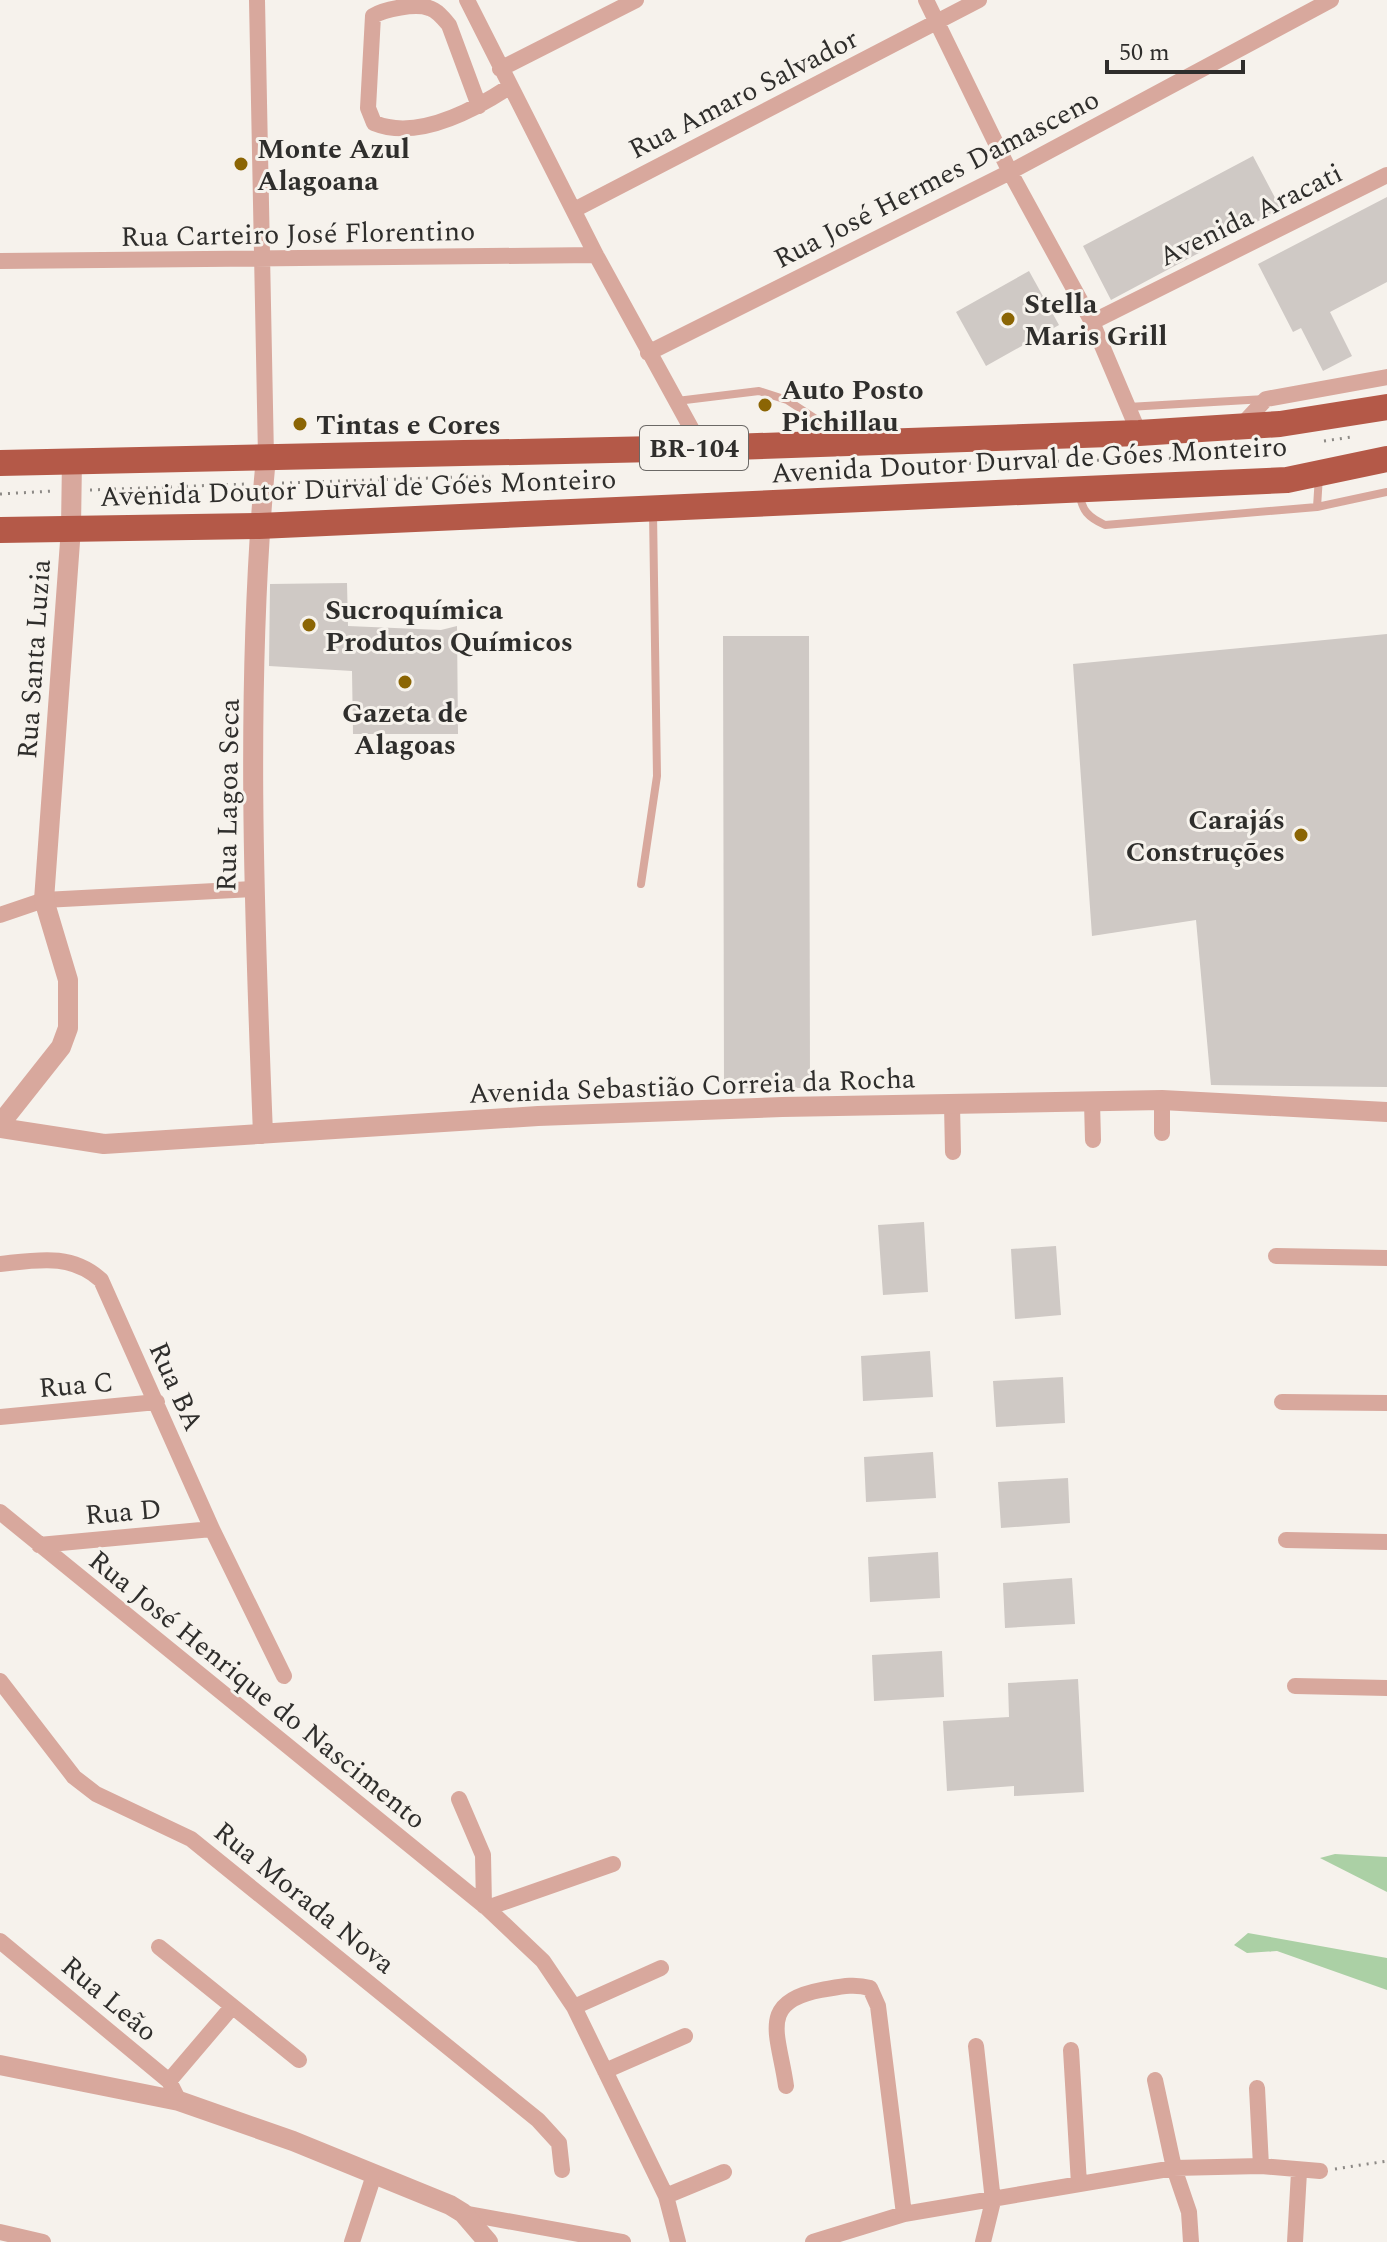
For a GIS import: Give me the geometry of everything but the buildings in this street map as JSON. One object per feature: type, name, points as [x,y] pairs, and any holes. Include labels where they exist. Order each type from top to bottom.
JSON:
[{"type":"highway","name":"Avenida Doutor Durval de Góes Monteiro","points":[[0,463],[72,459],[702,448],[1139,433],[1358,415],[1387,407]]},
{"type":"highway","name":"Avenida Doutor Durval de Góes Monteiro","points":[[0,530],[259,526],[1079,491],[1319,476],[1387,459]]},
{"type":"street","points":[[257,0],[266,457]]},
{"type":"street","points":[[467,0],[596,255],[702,448]]},
{"type":"street","points":[[500,69],[636,0]]},
{"type":"street","points":[[926,0],[1010,172],[1092,322],[1139,433]]},
{"type":"street","name":"Rua Amaro Salvador","points":[[574,210],[979,0]]},
{"type":"street","name":"Rua José Hermes Damasceno","points":[[648,353],[1010,172],[1331,0]]},
{"type":"street","points":[[479,106],[449,25],[441,16],[428,7],[382,11],[373,16],[368,108],[374,123],[431,125],[479,106],[509,87]]},
{"type":"street","name":"Avenida Aracati","points":[[1092,322],[1387,175]]},
{"type":"street","name":"Rua Carteiro José Florentino","points":[[0,261],[263,261],[596,255]]},
{"type":"street","points":[[1240,427],[1266,399],[1387,377]]},
{"type":"street","name":"Rua Lagoa Seca","points":[[263,1134],[253,889],[259,526],[266,457]]},
{"type":"street","name":"Rua Santa Luzia","points":[[0,1126],[61,1047],[68,1028],[68,980],[44,900],[71,528],[72,459]]},
{"type":"street","points":[[0,915],[44,900],[253,889]]},
{"type":"street","points":[[1162,1100],[1162,1133]]},
{"type":"street","name":"Avenida Sebastião Correia da Rocha","points":[[0,1126],[104,1144],[538,1116],[782,1107],[1162,1100],[1387,1112]]},
{"type":"street","points":[[1092,1102],[1093,1140]]},
{"type":"street","points":[[952,1105],[953,1152]]},
{"type":"street","points":[[1276,1256],[1387,1258]]},
{"type":"street","name":"Rua BA","points":[[0,1264],[68,1260],[88,1269],[101,1280],[212,1529],[284,1676]]},
{"type":"street","name":"Rua C","points":[[0,1417],[157,1402]]},
{"type":"street","points":[[1282,1402],[1387,1403]]},
{"type":"street","name":"Rua José Henrique do Nascimento","points":[[0,1512],[486,1907],[543,1961],[574,2007],[666,2196],[678,2242]]},
{"type":"street","name":"Rua D","points":[[39,1545],[212,1529]]},
{"type":"street","points":[[1286,1540],[1387,1542]]},
{"type":"street","name":"Rua Morada Nova","points":[[0,1681],[74,1777],[96,1794],[191,1839],[538,2120],[559,2143],[562,2170]]},
{"type":"street","points":[[1295,1686],[1387,1688]]},
{"type":"street","name":"Rua José Henrique do Nascimento","points":[[459,1799],[483,1855],[486,1907]]},
{"type":"street","points":[[486,1907],[613,1864]]},
{"type":"street","name":"Rua Leão","points":[[0,1941],[169,2081],[179,2101]]},
{"type":"street","points":[[159,1947],[299,2060]]},
{"type":"street","points":[[574,2007],[661,1968]]},
{"type":"street","points":[[786,2086],[777,2020],[784,2003],[794,1995],[856,1984],[870,1988],[878,2006],[904,2214]]},
{"type":"street","points":[[169,2081],[232,2007]]},
{"type":"street","points":[[605,2071],[685,2036]]},
{"type":"street","points":[[976,2046],[993,2201],[983,2242]]},
{"type":"street","points":[[1071,2050],[1079,2184]]},
{"type":"street","points":[[0,2065],[179,2101],[293,2141],[463,2213],[623,2242]]},
{"type":"street","points":[[1155,2080],[1174,2168],[1189,2212],[1191,2242]]},
{"type":"street","points":[[1257,2088],[1261,2166]]},
{"type":"street","points":[[813,2242],[904,2214],[1174,2168],[1261,2166],[1299,2172],[1320,2171]]},
{"type":"street","points":[[666,2196],[724,2172]]},
{"type":"street","points":[[1295,2242],[1299,2172]]},
{"type":"street","points":[[352,2242],[374,2175]]},
{"type":"street","points":[[463,2213],[488,2242]]},
{"type":"street","points":[[0,2232],[43,2242]]},
{"type":"lane","points":[[675,401],[759,391],[787,400],[853,443]]},
{"type":"lane","points":[[1128,407],[1266,399]]},
{"type":"lane","points":[[1317,507],[1319,476]]},
{"type":"lane","points":[[1079,491],[1081,506],[1089,518],[1105,525],[1317,507],[1387,492]]},
{"type":"lane","points":[[641,884],[657,776],[653,508]]},
{"type":"path","points":[[1320,2171],[1387,2161]]},
{"type":"green space","points":[[1335,1854],[1387,1857],[1387,1892],[1320,1858]]},
{"type":"green space","points":[[1248,1933],[1387,1958],[1387,1990],[1277,1951],[1247,1953],[1234,1945]]},
{"type":"place","name":"Monte Azul Alagoana","points":[[241,164]]},
{"type":"place","name":"Stella Maris Grill","points":[[1008,319]]},
{"type":"place","name":"Auto Posto Pichillau","points":[[765,405]]},
{"type":"place","name":"Tintas e Cores","points":[[300,424]]},
{"type":"place","name":"Sucroquímica Produtos Químicos","points":[[309,625]]},
{"type":"place","name":"Gazeta de Alagoas","points":[[405,682]]},
{"type":"place","name":"Carajás Construções","points":[[1301,835]]}]
